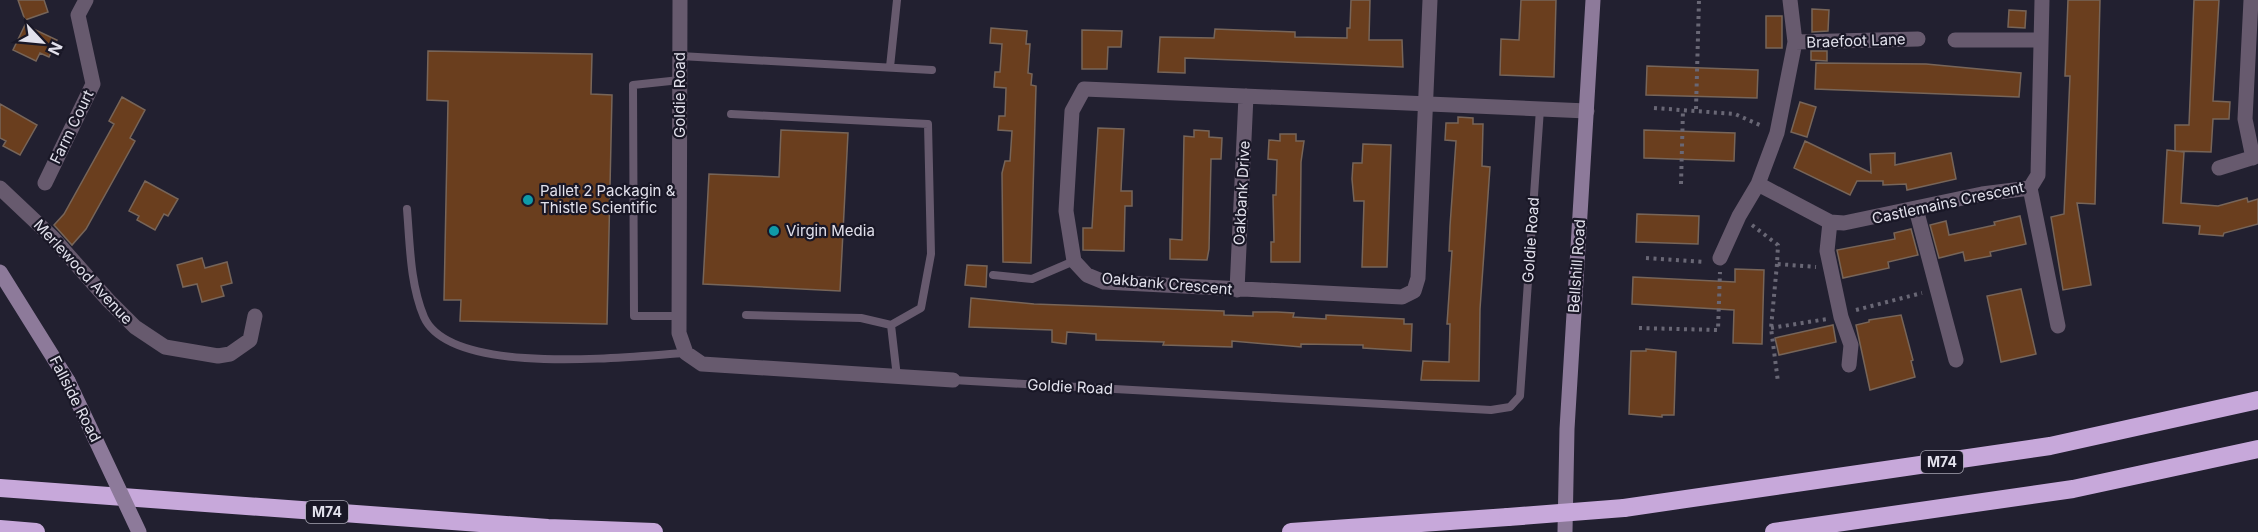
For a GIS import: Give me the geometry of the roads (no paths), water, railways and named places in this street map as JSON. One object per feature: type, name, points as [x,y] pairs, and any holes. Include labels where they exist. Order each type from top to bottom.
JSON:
[{"type":"highway","name":"M74","points":[[1291,532],[1624,508],[2050,446],[2258,400]]},
{"type":"highway","points":[[1774,532],[2073,489],[2258,449]]},
{"type":"highway","name":"M74","points":[[0,488],[548,528],[654,532]]},
{"type":"highway","points":[[0,529],[36,532]]},
{"type":"main road","name":"Bellshill Road","points":[[1565,532],[1567,429],[1593,0]]},
{"type":"main road","name":"Fallside Road","points":[[0,272],[68,381],[139,532]]},
{"type":"street","name":"Farm Court","points":[[45,183],[93,84],[78,15],[86,0]]},
{"type":"street","name":"Goldie Road","points":[[680,0],[679,333],[686,353],[702,364],[953,380]]},
{"type":"street","points":[[1424,104],[1430,0]]},
{"type":"street","points":[[1720,261],[1739,216],[1758,184],[1777,133],[1795,42],[1791,0]]},
{"type":"street","name":"Castlemains Crescent","points":[[1830,222],[1844,223],[1982,194],[2030,188],[2038,175],[2042,0]]},
{"type":"street","points":[[2219,168],[2256,157],[2245,119],[2251,0]]},
{"type":"street","name":"Braefoot Lane","points":[[1795,42],[1918,39]]},
{"type":"street","points":[[1955,40],[2040,40]]},
{"type":"street","points":[[1074,261],[1066,211],[1072,111],[1084,89],[1587,111]]},
{"type":"street","name":"Oakbank Drive","points":[[1237,290],[1246,96]]},
{"type":"street","name":"Oakbank Crescent","points":[[1074,261],[1087,275],[1104,282],[1402,297],[1414,291],[1418,278],[1424,104]]},
{"type":"street","points":[[1758,184],[1830,222],[1827,251],[1841,317],[1851,345],[1849,365]]},
{"type":"street","name":"Merlewood Avenue","points":[[0,188],[53,238],[135,327],[165,347],[218,356],[230,354],[250,340],[255,316]]},
{"type":"street","points":[[2030,188],[2058,326]]},
{"type":"street","points":[[1916,209],[1956,360]]},
{"type":"lane","points":[[890,67],[897,0]]},
{"type":"lane","points":[[680,56],[932,70]]},
{"type":"lane","points":[[679,316],[634,316],[633,85],[680,80]]},
{"type":"lane","name":"Goldie Road","points":[[953,380],[1491,410],[1510,407],[1520,396],[1540,109]]},
{"type":"lane","points":[[731,114],[928,124],[931,254],[921,308],[891,325],[861,318],[746,315]]},
{"type":"lane","points":[[407,209],[413,275],[425,319],[442,337],[476,351],[524,360],[686,353]]},
{"type":"lane","points":[[993,275],[1032,279],[1074,261]]},
{"type":"lane","points":[[891,325],[897,377]]},
{"type":"place","name":"Pallet 2 Packagin & Thistle Scientific","points":[[528,200]]},
{"type":"place","name":"Virgin Media","points":[[774,231]]}]
